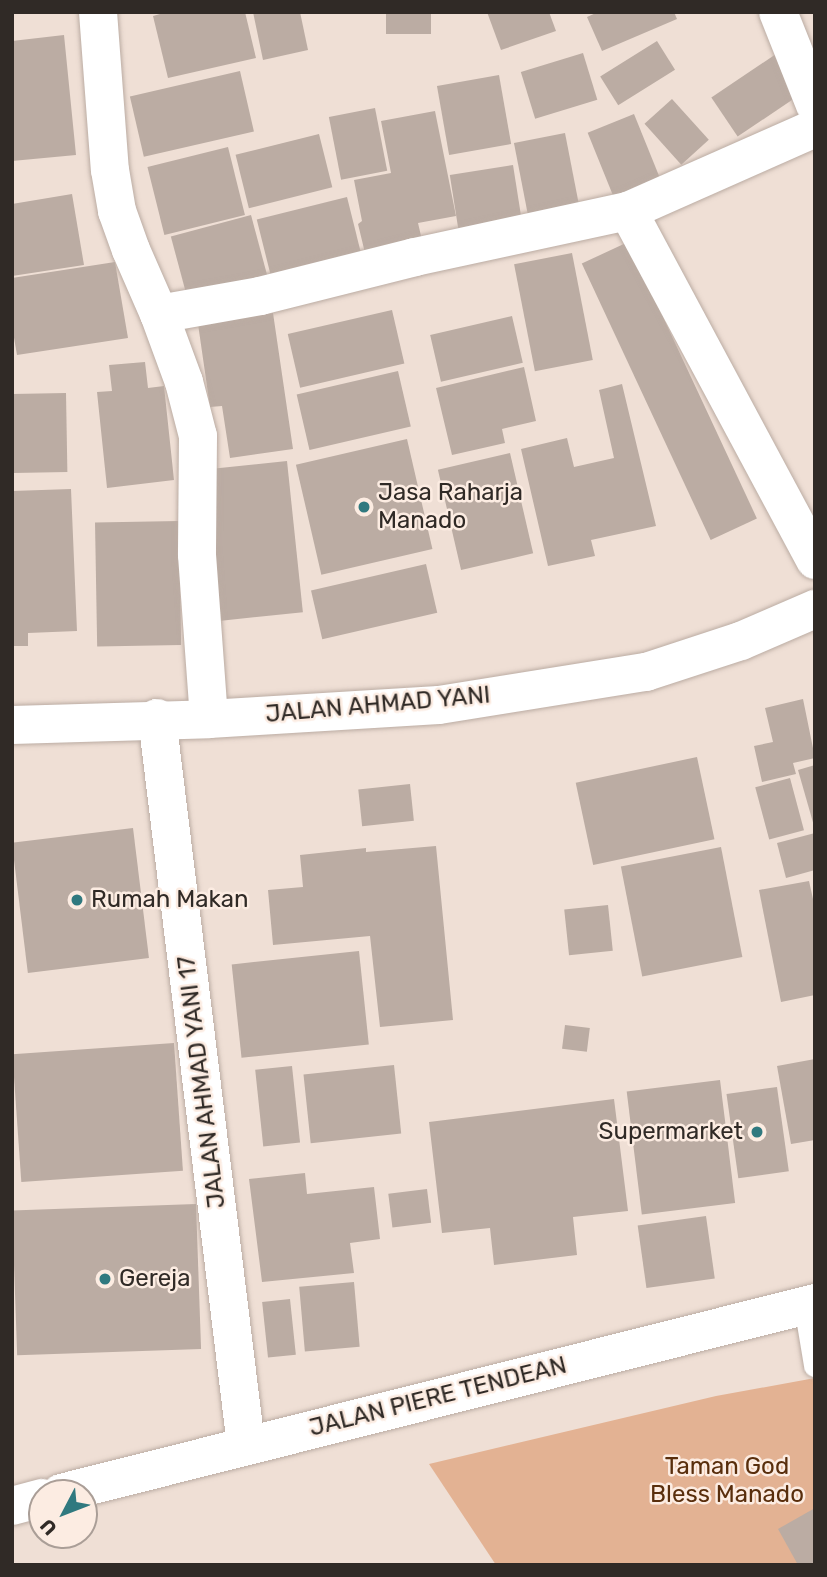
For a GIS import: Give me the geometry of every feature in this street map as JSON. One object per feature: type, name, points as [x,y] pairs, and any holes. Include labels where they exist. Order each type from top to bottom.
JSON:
[{"type":"main road","points":[[98,12],[110,170],[117,211],[159,314],[198,436],[197,555],[209,719]]},
{"type":"main road","points":[[778,12],[815,104]]},
{"type":"main road","points":[[159,314],[260,296],[415,257],[628,211],[815,128]]},
{"type":"main road","points":[[628,211],[815,560]]},
{"type":"main road","name":"JALAN AHMAD YANI","points":[[12,725],[157,718],[209,719],[439,705],[646,672],[741,641],[815,609]]},
{"type":"main road","name":"JALAN AHMAD YANI 17","points":[[157,718],[246,1445]]},
{"type":"main road","name":"JALAN PIERE TENDEAN","points":[[98,1483],[810,1304]]},
{"type":"lane","points":[[810,1304],[813,1359]]},
{"type":"green space","name":"Taman God Bless Manado","points":[[815,1378],[815,1565],[496,1565],[429,1464],[716,1396]]},
{"type":"building","points":[[167,12],[245,12],[256,58],[168,78],[153,16]]},
{"type":"building","points":[[253,12],[300,12],[308,50],[263,60]]},
{"type":"building","points":[[386,12],[431,12],[431,34],[386,34]]},
{"type":"building","points":[[487,12],[549,12],[556,31],[501,50]]},
{"type":"building","points":[[598,12],[674,12],[677,19],[602,51],[587,17]]},
{"type":"building","points":[[64,35],[76,155],[12,161],[12,41]]},
{"type":"building","points":[[657,41],[675,70],[618,105],[600,77]]},
{"type":"building","points":[[583,53],[597,100],[535,119],[521,72]]},
{"type":"building","points":[[776,54],[802,93],[738,137],[711,98]]},
{"type":"building","points":[[240,71],[254,131],[144,157],[130,96]]},
{"type":"building","points":[[499,75],[511,144],[449,155],[437,86]]},
{"type":"building","points":[[672,99],[709,140],[681,165],[645,124]]},
{"type":"building","points":[[375,108],[387,171],[341,180],[329,117]]},
{"type":"building","points":[[435,111],[456,216],[418,223],[422,240],[365,253],[358,224],[362,221],[354,180],[391,173],[381,121]]},
{"type":"building","points":[[634,114],[661,180],[614,199],[588,133]]},
{"type":"building","points":[[565,133],[580,211],[529,220],[514,143]]},
{"type":"building","points":[[319,134],[332,187],[249,208],[236,155]]},
{"type":"building","points":[[228,147],[245,215],[164,235],[147,167]]},
{"type":"building","points":[[513,165],[523,230],[460,240],[450,175]]},
{"type":"building","points":[[72,194],[84,265],[12,276],[12,204]]},
{"type":"building","points":[[347,197],[365,269],[275,291],[257,219]]},
{"type":"building","points":[[251,215],[269,283],[189,304],[171,236]]},
{"type":"building","points":[[628,242],[757,518],[711,540],[582,264]]},
{"type":"building","points":[[572,253],[593,360],[535,371],[514,264]]},
{"type":"building","points":[[115,262],[128,338],[17,355],[12,326],[12,278]]},
{"type":"building","points":[[392,310],[404,364],[300,388],[288,334]]},
{"type":"building","points":[[273,313],[293,449],[230,458],[222,406],[210,407],[198,324]]},
{"type":"building","points":[[512,316],[523,363],[441,382],[430,335]]},
{"type":"building","points":[[145,362],[148,388],[164,386],[174,480],[107,488],[97,392],[112,391],[109,365]]},
{"type":"building","points":[[524,367],[536,421],[502,429],[505,443],[452,455],[436,388]]},
{"type":"building","points":[[398,371],[411,427],[309,450],[297,394]]},
{"type":"building","points":[[622,384],[656,526],[591,540],[595,556],[548,566],[521,449],[567,438],[574,467],[614,458],[599,390]]},
{"type":"building","points":[[66,393],[67,472],[13,473],[12,394]]},
{"type":"building","name":"Jasa Raharja Manado","points":[[407,439],[432,549],[321,575],[296,465]]},
{"type":"building","points":[[510,453],[533,553],[461,570],[438,470]]},
{"type":"building","points":[[287,461],[303,612],[221,621],[205,470]]},
{"type":"building","points":[[71,489],[77,631],[28,633],[28,646],[12,646],[12,491]]},
{"type":"building","points":[[179,521],[181,645],[97,646],[95,522]]},
{"type":"building","points":[[426,564],[437,613],[322,639],[311,591]]},
{"type":"building","points":[[803,699],[815,758],[793,763],[796,774],[762,782],[754,746],[773,742],[765,708]]},
{"type":"building","points":[[697,757],[714,839],[593,865],[576,783]]},
{"type":"building","points":[[815,765],[815,826],[814,826],[798,770]]},
{"type":"building","points":[[790,778],[804,830],[769,839],[755,787]]},
{"type":"building","points":[[410,784],[414,821],[362,826],[358,789]]},
{"type":"building","name":"Rumah Makan","points":[[133,828],[149,958],[28,973],[12,843]]},
{"type":"building","points":[[815,833],[815,870],[786,878],[777,843]]},
{"type":"building","points":[[436,846],[453,1020],[380,1027],[370,936],[273,945],[268,890],[303,887],[300,855],[366,848],[366,852]]},
{"type":"building","points":[[721,847],[742,957],[642,976],[621,866]]},
{"type":"building","points":[[809,881],[815,908],[815,995],[781,1002],[759,890]]},
{"type":"building","points":[[608,905],[613,951],[569,955],[564,910]]},
{"type":"building","points":[[359,951],[369,1044],[242,1058],[232,964]]},
{"type":"building","points":[[565,1025],[590,1028],[587,1052],[562,1049]]},
{"type":"building","points":[[174,1043],[183,1171],[21,1182],[12,1054]]},
{"type":"building","points":[[815,1059],[815,1140],[791,1144],[777,1066]]},
{"type":"building","points":[[394,1065],[401,1134],[311,1143],[303,1075]]},
{"type":"building","points":[[292,1066],[300,1143],[263,1146],[255,1070]]},
{"type":"building","points":[[720,1080],[735,1203],[642,1215],[627,1091]]},
{"type":"building","name":"Supermarket","points":[[777,1087],[789,1171],[738,1178],[726,1094]]},
{"type":"building","points":[[614,1099],[628,1211],[573,1217],[577,1255],[494,1265],[490,1228],[442,1233],[429,1122]]},
{"type":"building","points":[[305,1173],[307,1194],[374,1187],[380,1239],[350,1243],[354,1273],[262,1282],[249,1179]]},
{"type":"building","points":[[427,1189],[431,1223],[392,1227],[388,1194]]},
{"type":"building","name":"Gereja","points":[[196,1204],[201,1349],[17,1355],[12,1210]]},
{"type":"building","points":[[706,1216],[715,1278],[646,1288],[638,1226]]},
{"type":"building","points":[[354,1282],[360,1347],[305,1352],[299,1287]]},
{"type":"building","points":[[290,1299],[296,1355],[268,1358],[262,1302]]},
{"type":"building","points":[[815,1508],[815,1565],[798,1565],[778,1529]]},
{"type":"place","name":"Jasa Raharja Manado","points":[[364,507]]},
{"type":"place","name":"Rumah Makan","points":[[77,900]]},
{"type":"place","name":"Supermarket","points":[[757,1132]]},
{"type":"place","name":"Gereja","points":[[105,1279]]}]
